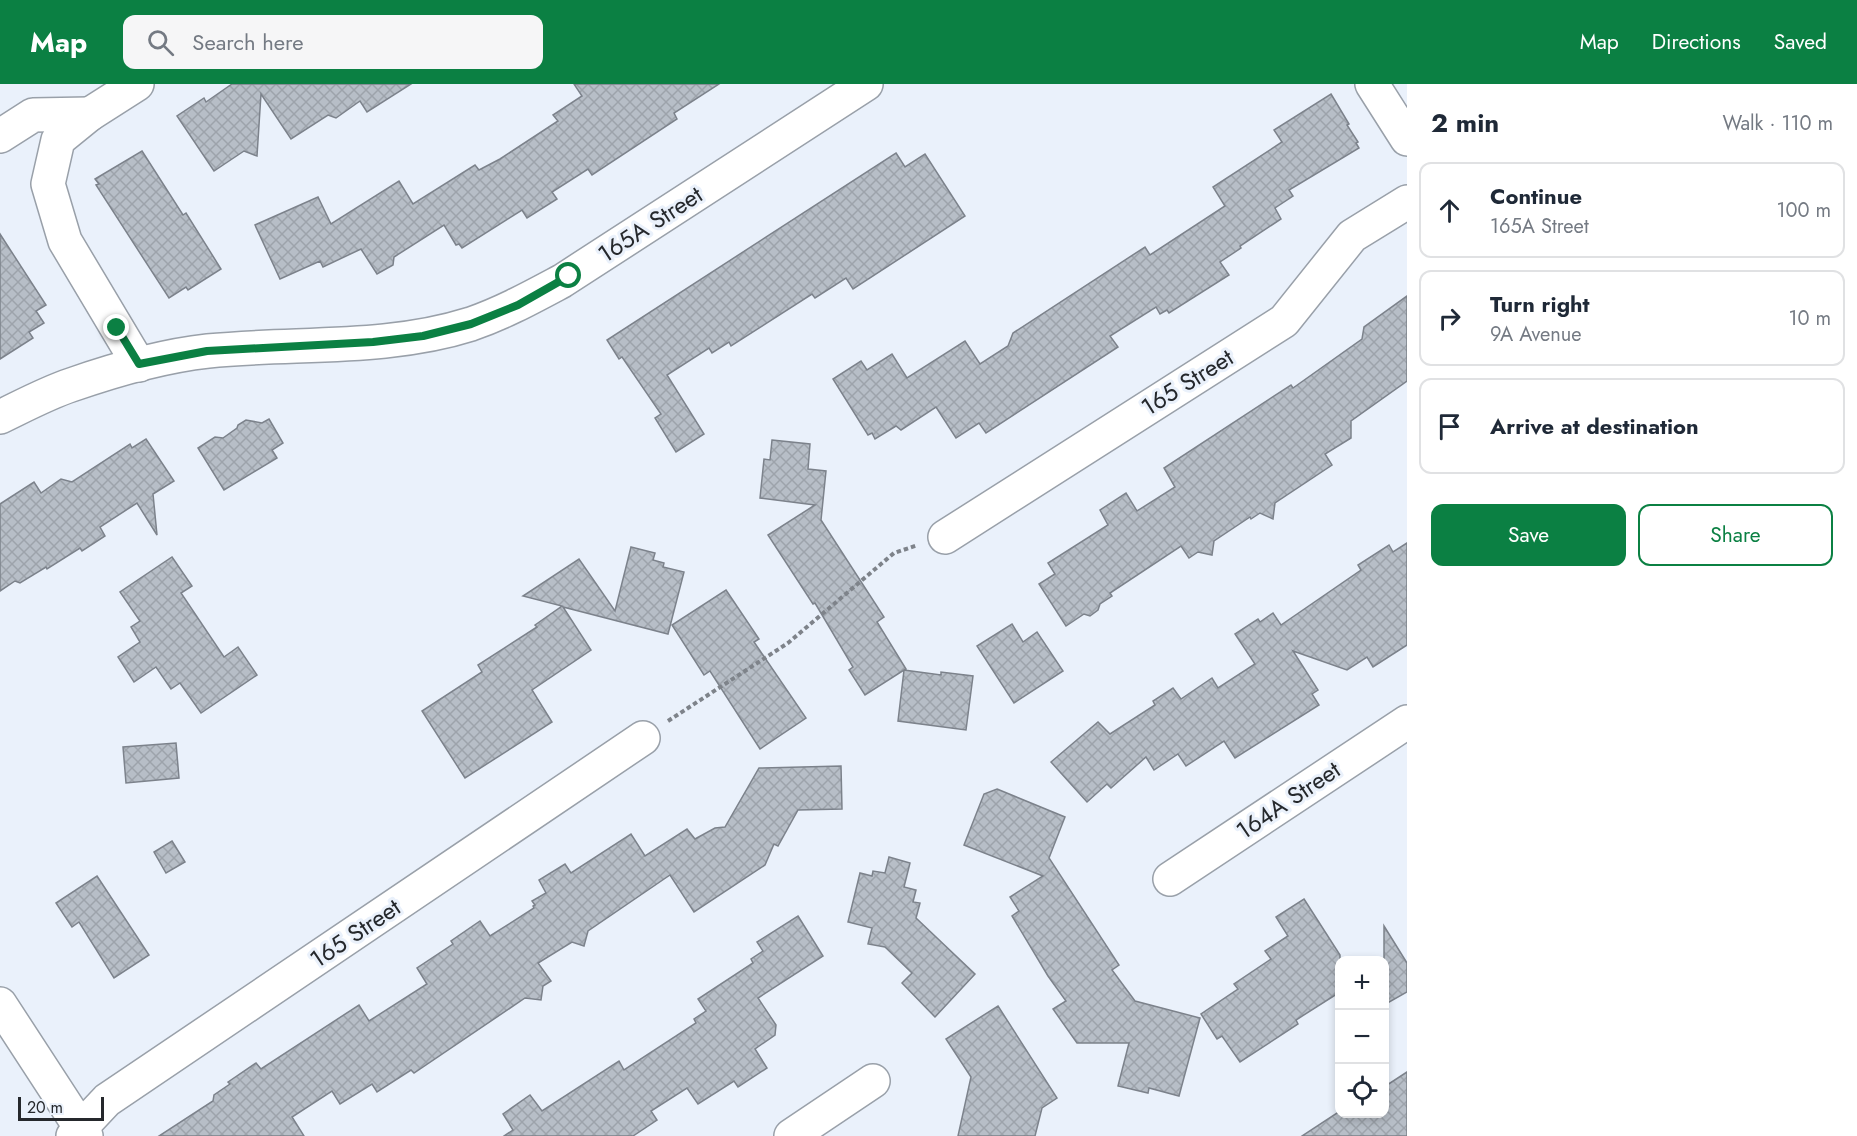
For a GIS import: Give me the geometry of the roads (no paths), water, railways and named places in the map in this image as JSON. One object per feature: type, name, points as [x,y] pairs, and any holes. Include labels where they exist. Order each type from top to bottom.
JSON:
[{"type":"street","points":[[137,84],[90,114],[58,140],[48,184],[65,241],[139,364]]},
{"type":"street","name":"165A Street","points":[[0,417],[69,385],[139,364],[207,351],[373,342],[423,336],[471,324],[518,305],[562,280],[866,84]]},
{"type":"street","points":[[1372,84],[1407,139]]},
{"type":"street","points":[[0,136],[33,115],[90,114]]},
{"type":"street","name":"165 Street","points":[[945,537],[1284,321],[1352,236],[1407,202]]},
{"type":"street","name":"164A Street","points":[[1170,879],[1407,722]]},
{"type":"street","name":"165 Street","points":[[80,1133],[107,1100],[643,738]]},
{"type":"street","points":[[0,1004],[80,1133]]},
{"type":"street","points":[[791,1136],[873,1081]]}]
